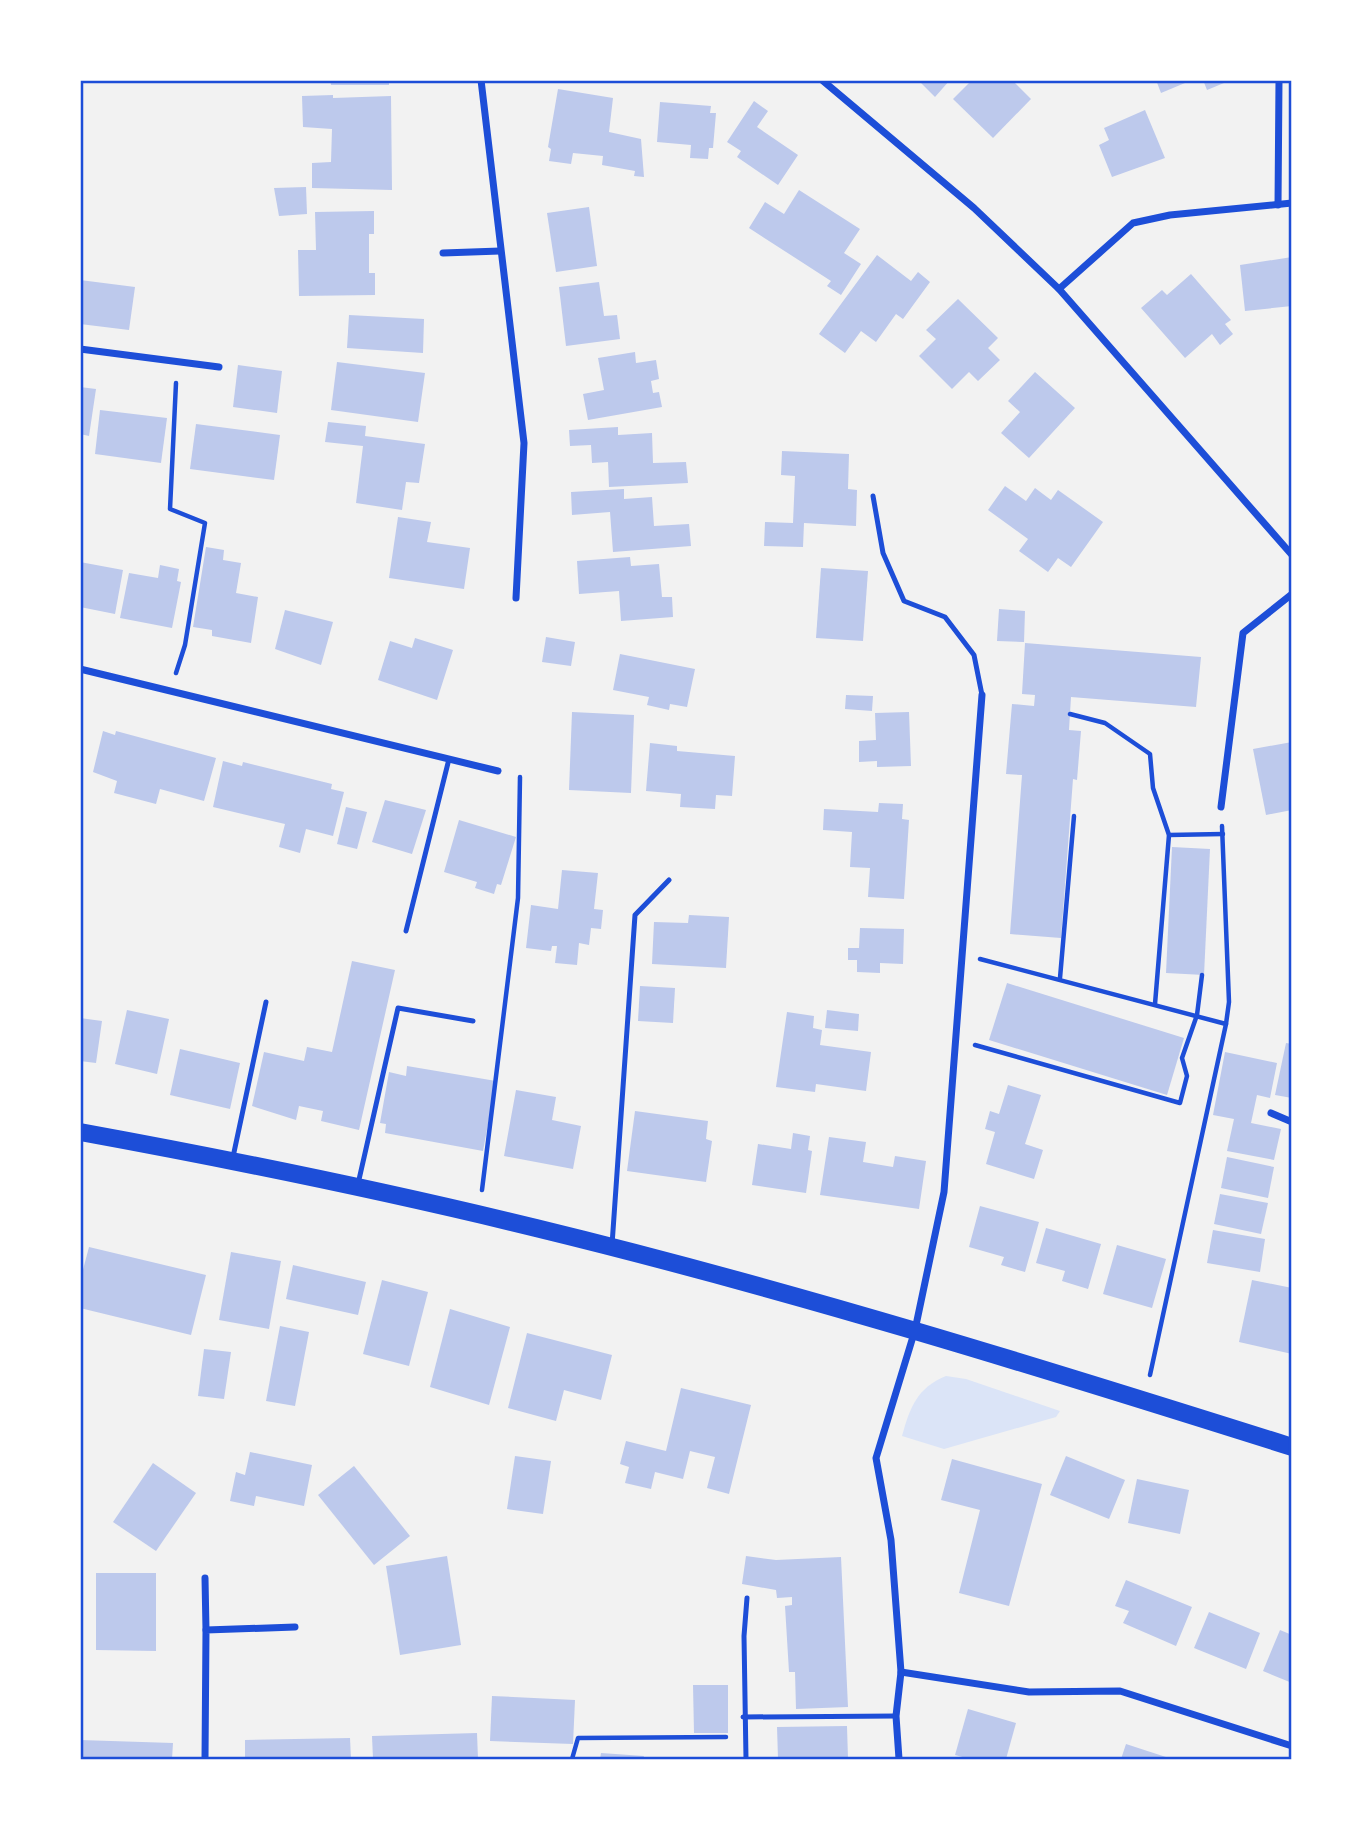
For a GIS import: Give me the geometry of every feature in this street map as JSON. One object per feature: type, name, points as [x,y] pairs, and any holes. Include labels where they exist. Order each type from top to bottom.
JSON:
[{"type":"main road","points":[[80,1132],[358,1187],[612,1248],[915,1330],[1292,1447]]},
{"type":"street","points":[[481,80],[524,443],[516,598]]},
{"type":"street","points":[[822,80],[974,208],[1059,289],[1292,555]]},
{"type":"street","points":[[1278,205],[1279,80]]},
{"type":"street","points":[[1059,289],[1133,223],[1170,215],[1292,203]]},
{"type":"street","points":[[443,253],[500,251]]},
{"type":"street","points":[[80,349],[219,367]]},
{"type":"street","points":[[1221,807],[1243,633],[1292,594]]},
{"type":"street","points":[[80,669],[498,771]]},
{"type":"street","points":[[899,1759],[896,1716],[901,1672],[891,1540],[876,1458],[915,1330],[944,1192],[982,695]]},
{"type":"street","points":[[1271,1113],[1292,1122]]},
{"type":"street","points":[[205,1578],[205,1759]]},
{"type":"street","points":[[206,1630],[295,1628]]},
{"type":"street","points":[[901,1672],[1029,1692],[1120,1691],[1292,1746]]},
{"type":"lane","points":[[873,496],[883,553],[904,601],[945,617],[974,655],[982,695]]},
{"type":"lane","points":[[406,931],[449,759]]},
{"type":"lane","points":[[612,1248],[635,915],[669,880]]},
{"type":"lane","points":[[232,1160],[266,1002]]},
{"type":"lane","points":[[358,1187],[398,1008],[473,1020]]},
{"type":"lane","points":[[746,1759],[744,1717],[747,1598]]},
{"type":"lane","points":[[744,1717],[896,1716]]},
{"type":"path","points":[[171,691],[185,645],[205,523],[170,509],[178,362]]},
{"type":"path","points":[[1070,714],[1105,723],[1150,754],[1153,788],[1169,835],[1155,1004]]},
{"type":"path","points":[[478,1215],[518,898],[520,775],[498,771]]},
{"type":"path","points":[[1144,1400],[1229,1002],[1221,807]]},
{"type":"path","points":[[1060,978],[1074,816]]},
{"type":"path","points":[[1169,835],[1223,834]]},
{"type":"path","points":[[962,954],[1226,1024]]},
{"type":"path","points":[[956,1039],[1180,1103],[1187,1076],[1182,1058],[1197,1015],[1202,975]]},
{"type":"path","points":[[572,1759],[578,1738],[745,1737]]},
{"type":"shaded area","points":[[946,1376],[966,1379],[1060,1411],[1056,1417],[944,1449],[902,1436],[908,1416],[921,1393]]},
{"type":"building","points":[[330,80],[389,80],[389,85],[331,85]]},
{"type":"building","points":[[924,80],[950,80],[935,97],[921,83]]},
{"type":"building","points":[[972,80],[1012,80],[1031,99],[993,138],[953,99]]},
{"type":"building","points":[[1156,80],[1184,80],[1185,83],[1161,93]]},
{"type":"building","points":[[1203,80],[1223,80],[1224,83],[1207,90]]},
{"type":"building","points":[[558,89],[613,98],[609,132],[641,139],[644,177],[634,176],[635,171],[602,165],[603,156],[573,153],[571,164],[549,161],[551,149],[548,147]]},
{"type":"building","points":[[333,95],[333,98],[391,96],[392,190],[312,188],[312,163],[331,162],[332,129],[303,127],[302,96]]},
{"type":"building","points":[[754,101],[768,111],[757,127],[798,155],[778,185],[737,157],[741,151],[727,142]]},
{"type":"building","points":[[660,102],[711,106],[710,113],[716,113],[713,148],[709,148],[708,159],[690,158],[691,145],[657,142]]},
{"type":"building","points":[[1145,110],[1165,158],[1112,177],[1099,145],[1109,140],[1104,128]]},
{"type":"building","points":[[306,187],[307,214],[279,216],[274,188]]},
{"type":"building","points":[[799,190],[860,229],[844,253],[861,264],[841,295],[827,286],[831,281],[749,228],[765,202],[784,214]]},
{"type":"building","points":[[589,207],[597,266],[556,272],[547,213]]},
{"type":"building","points":[[374,211],[374,234],[369,234],[369,273],[375,273],[375,295],[299,296],[298,250],[316,250],[315,212]]},
{"type":"building","points":[[877,255],[911,281],[918,272],[930,282],[903,319],[896,314],[876,342],[861,331],[845,353],[819,334]]},
{"type":"building","points":[[1292,257],[1292,306],[1245,311],[1240,265]]},
{"type":"building","points":[[1191,274],[1231,320],[1225,324],[1233,334],[1220,345],[1212,334],[1185,358],[1141,308],[1162,290],[1167,295]]},
{"type":"building","points":[[80,280],[135,287],[129,330],[80,324]]},
{"type":"building","points":[[599,282],[604,316],[617,315],[620,339],[566,346],[559,287]]},
{"type":"building","points":[[958,299],[998,338],[988,348],[1000,360],[978,381],[969,372],[952,389],[919,356],[936,339],[926,330]]},
{"type":"building","points":[[349,315],[424,319],[423,353],[347,348]]},
{"type":"building","points":[[635,352],[636,363],[656,360],[659,379],[651,381],[653,393],[659,392],[662,407],[588,420],[583,394],[604,390],[598,358]]},
{"type":"building","points":[[337,362],[425,373],[418,422],[331,410]]},
{"type":"building","points":[[238,365],[282,371],[277,413],[233,407]]},
{"type":"building","points":[[1035,372],[1075,408],[1029,458],[1001,433],[1020,412],[1008,401]]},
{"type":"building","points":[[80,387],[96,389],[89,436],[80,434]]},
{"type":"building","points":[[100,410],[167,418],[161,463],[95,454]]},
{"type":"building","points":[[328,422],[366,426],[365,436],[425,444],[419,483],[406,482],[402,510],[356,503],[363,446],[325,442]]},
{"type":"building","points":[[196,424],[280,435],[274,480],[190,469]]},
{"type":"building","points":[[618,427],[618,435],[652,433],[653,463],[686,462],[688,483],[609,487],[608,462],[592,463],[591,445],[570,446],[569,430]]},
{"type":"building","points":[[782,451],[849,454],[848,489],[857,490],[856,526],[804,523],[803,547],[764,546],[765,522],[793,523],[795,476],[781,475]]},
{"type":"building","points":[[1005,486],[1026,501],[1035,488],[1051,500],[1058,490],[1103,522],[1071,567],[1058,558],[1048,572],[1019,551],[1028,539],[988,510]]},
{"type":"building","points":[[624,489],[624,499],[652,497],[654,526],[689,524],[691,546],[613,552],[610,512],[572,515],[571,492]]},
{"type":"building","points":[[398,517],[431,522],[427,542],[470,548],[464,589],[389,578]]},
{"type":"building","points":[[206,547],[224,550],[223,560],[241,563],[236,593],[258,597],[251,643],[212,636],[212,630],[193,627]]},
{"type":"building","points":[[630,557],[631,566],[659,564],[662,597],[672,597],[673,617],[621,621],[619,591],[579,594],[577,561]]},
{"type":"building","points":[[80,562],[123,570],[115,614],[80,607]]},
{"type":"building","points":[[160,565],[179,569],[177,581],[181,582],[172,628],[120,618],[129,573],[158,578]]},
{"type":"building","points":[[821,568],[868,571],[863,641],[816,638]]},
{"type":"building","points":[[999,609],[1025,611],[1024,642],[997,641]]},
{"type":"building","points":[[285,610],[333,622],[321,665],[275,649]]},
{"type":"building","points":[[546,637],[575,642],[571,666],[542,662]]},
{"type":"building","points":[[415,638],[453,650],[437,700],[378,680],[390,641],[412,648]]},
{"type":"building","points":[[1025,643],[1201,657],[1196,707],[1071,697],[1069,730],[1081,731],[1077,780],[1073,779],[1061,938],[1010,934],[1022,775],[1006,774],[1012,704],[1034,706],[1035,695],[1022,694]]},
{"type":"building","points":[[620,654],[695,669],[687,707],[670,704],[669,710],[647,705],[649,697],[613,690]]},
{"type":"building","points":[[846,695],[873,696],[872,711],[845,709]]},
{"type":"building","points":[[572,712],[634,715],[631,793],[569,790]]},
{"type":"building","points":[[909,712],[911,766],[877,767],[877,761],[859,762],[859,741],[876,740],[875,713]]},
{"type":"building","points":[[103,731],[115,735],[116,731],[216,758],[204,801],[160,789],[156,804],[114,793],[117,781],[93,772]]},
{"type":"building","points":[[1292,742],[1292,810],[1266,815],[1253,749]]},
{"type":"building","points":[[650,743],[677,746],[677,751],[735,756],[732,796],[716,795],[715,809],[680,807],[681,794],[646,791]]},
{"type":"building","points":[[223,761],[242,766],[243,762],[332,784],[331,789],[344,792],[333,836],[306,829],[300,853],[279,847],[285,824],[213,807]]},
{"type":"building","points":[[385,800],[426,810],[412,854],[372,842]]},
{"type":"building","points":[[879,803],[903,804],[902,819],[909,820],[904,899],[868,897],[870,868],[850,867],[852,832],[823,830],[824,809],[878,812]]},
{"type":"building","points":[[346,807],[367,812],[357,849],[337,844]]},
{"type":"building","points":[[459,820],[516,837],[501,885],[497,884],[494,894],[475,888],[477,882],[444,872]]},
{"type":"building","points":[[1172,847],[1210,849],[1204,975],[1166,973]]},
{"type":"building","points":[[562,870],[598,873],[594,909],[603,910],[601,929],[591,928],[589,945],[579,943],[577,965],[555,963],[557,946],[552,946],[551,951],[526,948],[531,905],[558,909]]},
{"type":"building","points":[[689,915],[729,917],[726,968],[652,964],[654,922],[688,923]]},
{"type":"building","points":[[860,928],[904,929],[903,964],[880,963],[880,973],[857,972],[857,960],[848,960],[848,948],[859,948]]},
{"type":"building","points":[[352,961],[395,970],[359,1130],[321,1121],[323,1111],[299,1106],[296,1120],[252,1106],[264,1052],[304,1061],[307,1047],[332,1052]]},
{"type":"building","points":[[1007,983],[1184,1038],[1167,1095],[989,1040]]},
{"type":"building","points":[[640,986],[675,988],[673,1023],[638,1021]]},
{"type":"building","points":[[127,1010],[169,1019],[157,1074],[115,1064]]},
{"type":"building","points":[[827,1010],[859,1014],[858,1031],[825,1028]]},
{"type":"building","points":[[787,1012],[814,1016],[813,1028],[822,1030],[820,1045],[871,1052],[866,1091],[816,1084],[815,1092],[776,1087]]},
{"type":"building","points":[[80,1018],[102,1021],[96,1063],[80,1061]]},
{"type":"building","points":[[1286,1043],[1292,1044],[1292,1098],[1275,1095]]},
{"type":"building","points":[[180,1049],[240,1063],[230,1109],[170,1095]]},
{"type":"building","points":[[1225,1052],[1277,1063],[1270,1098],[1257,1095],[1251,1123],[1281,1129],[1274,1160],[1227,1151],[1234,1119],[1213,1115]]},
{"type":"building","points":[[407,1066],[496,1081],[483,1151],[385,1133],[386,1124],[380,1123],[389,1072],[406,1076]]},
{"type":"building","points":[[1008,1085],[1041,1095],[1025,1144],[1043,1150],[1034,1179],[986,1164],[995,1132],[985,1129],[990,1111],[999,1114]]},
{"type":"building","points":[[516,1090],[556,1097],[552,1120],[581,1126],[573,1169],[504,1156]]},
{"type":"building","points":[[635,1111],[708,1121],[706,1139],[712,1141],[706,1182],[627,1171]]},
{"type":"building","points":[[793,1133],[810,1136],[808,1150],[812,1151],[806,1193],[752,1185],[758,1144],[791,1149]]},
{"type":"building","points":[[829,1137],[866,1142],[863,1162],[893,1167],[895,1156],[926,1161],[919,1209],[820,1195]]},
{"type":"building","points":[[1227,1157],[1274,1167],[1268,1198],[1221,1188]]},
{"type":"building","points":[[1220,1194],[1268,1203],[1261,1234],[1214,1224]]},
{"type":"building","points":[[980,1206],[1039,1222],[1025,1272],[1001,1265],[1004,1257],[969,1247]]},
{"type":"building","points":[[1046,1228],[1101,1244],[1088,1289],[1062,1281],[1065,1271],[1036,1263]]},
{"type":"building","points":[[1213,1230],[1265,1239],[1260,1272],[1207,1263]]},
{"type":"building","points":[[1117,1245],[1166,1259],[1152,1308],[1103,1294]]},
{"type":"building","points":[[89,1247],[206,1275],[191,1335],[80,1308],[80,1281]]},
{"type":"building","points":[[231,1252],[281,1261],[269,1329],[219,1320]]},
{"type":"building","points":[[293,1265],[366,1282],[358,1315],[286,1299]]},
{"type":"building","points":[[382,1280],[428,1292],[409,1366],[363,1354]]},
{"type":"building","points":[[1252,1280],[1292,1288],[1292,1354],[1239,1342]]},
{"type":"building","points":[[450,1309],[510,1327],[489,1405],[430,1387]]},
{"type":"building","points":[[280,1326],[309,1332],[295,1406],[266,1401]]},
{"type":"building","points":[[527,1333],[612,1355],[601,1400],[564,1390],[556,1421],[508,1408]]},
{"type":"building","points":[[204,1349],[231,1352],[224,1399],[198,1396]]},
{"type":"building","points":[[681,1388],[751,1405],[729,1494],[707,1488],[715,1457],[690,1451],[683,1479],[655,1472],[651,1489],[625,1483],[629,1467],[620,1464],[626,1441],[666,1451]]},
{"type":"building","points":[[250,1452],[312,1465],[304,1506],[256,1496],[254,1506],[230,1501],[236,1472],[245,1475]]},
{"type":"building","points":[[515,1456],[551,1461],[543,1514],[507,1509]]},
{"type":"building","points":[[1066,1456],[1125,1480],[1109,1519],[1050,1495]]},
{"type":"building","points":[[952,1459],[1042,1484],[1009,1606],[959,1593],[980,1510],[941,1500]]},
{"type":"building","points":[[153,1463],[196,1493],[156,1551],[113,1522]]},
{"type":"building","points":[[354,1466],[410,1536],[374,1565],[318,1495]]},
{"type":"building","points":[[1137,1479],[1189,1490],[1180,1534],[1128,1523]]},
{"type":"building","points":[[447,1556],[461,1645],[400,1655],[386,1566]]},
{"type":"building","points":[[746,1556],[776,1560],[841,1557],[848,1707],[796,1709],[795,1672],[789,1672],[785,1606],[792,1605],[792,1597],[777,1598],[776,1590],[742,1584]]},
{"type":"building","points":[[96,1573],[156,1573],[156,1651],[96,1650]]},
{"type":"building","points":[[1126,1580],[1192,1607],[1176,1646],[1123,1623],[1129,1611],[1115,1606]]},
{"type":"building","points":[[1209,1612],[1260,1633],[1246,1669],[1194,1648]]},
{"type":"building","points":[[1280,1630],[1292,1635],[1292,1683],[1263,1671]]},
{"type":"building","points":[[693,1685],[728,1685],[728,1733],[694,1733]]},
{"type":"building","points":[[492,1696],[575,1700],[573,1744],[490,1741]]},
{"type":"building","points":[[968,1709],[1016,1723],[1006,1759],[970,1759],[955,1755]]},
{"type":"building","points":[[847,1726],[848,1759],[778,1759],[777,1727]]},
{"type":"building","points":[[477,1733],[478,1759],[373,1759],[372,1736]]},
{"type":"building","points":[[350,1738],[351,1759],[245,1759],[245,1740]]},
{"type":"building","points":[[80,1740],[173,1743],[172,1759],[80,1759]]},
{"type":"building","points":[[1126,1744],[1172,1759],[1121,1759]]},
{"type":"building","points":[[601,1753],[644,1756],[643,1759],[600,1759]]}]
